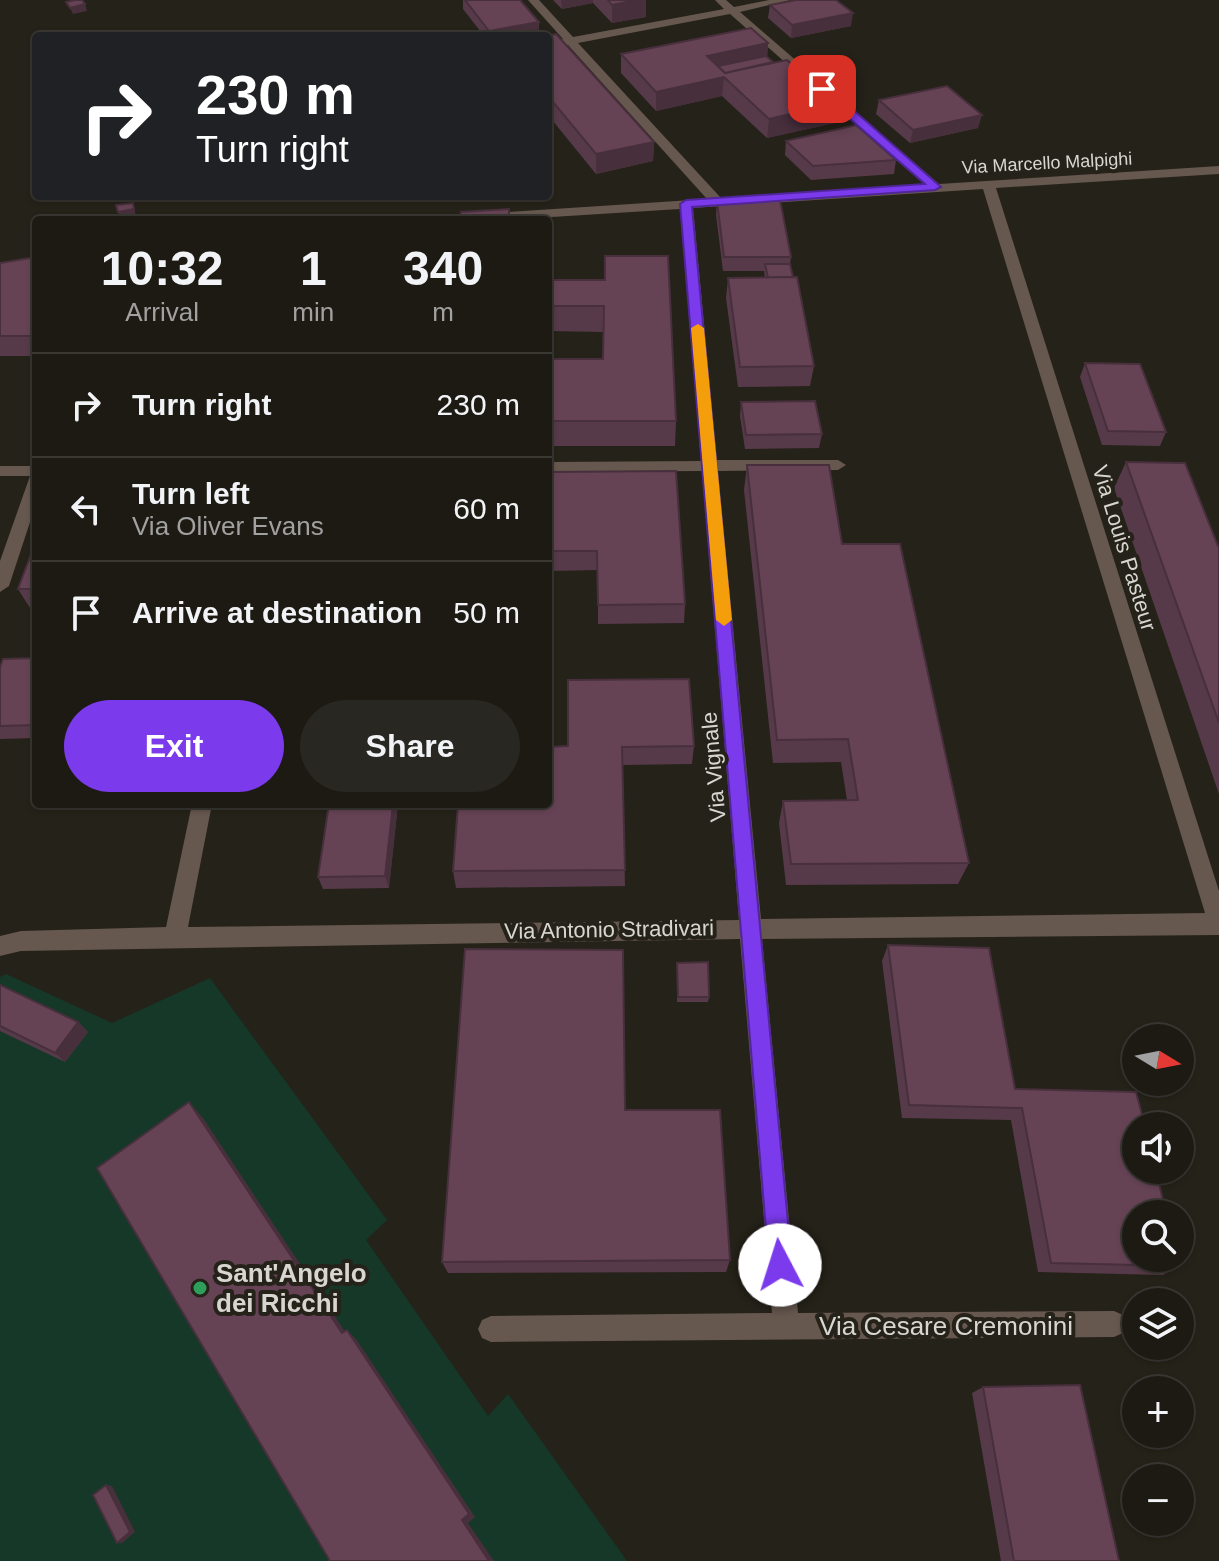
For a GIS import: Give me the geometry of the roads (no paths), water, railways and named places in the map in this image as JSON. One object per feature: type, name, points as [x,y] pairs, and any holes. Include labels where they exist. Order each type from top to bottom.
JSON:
[{"type":"street","points":[[533,0],[716,201]]},
{"type":"street","points":[[720,0],[935,187]]},
{"type":"street","points":[[552,44],[786,0]]},
{"type":"street","name":"Via Marcello Malpighi","points":[[505,216],[1219,170]]},
{"type":"street","name":"Via Louis Pasteur","points":[[988,184],[1219,924]]},
{"type":"street","name":"Via Vignale","points":[[686,204],[786,1327]]},
{"type":"street","points":[[552,467],[838,465]]},
{"type":"street","points":[[0,471],[32,471]]},
{"type":"street","points":[[0,586],[32,492]]},
{"type":"street","points":[[175,937],[201,808]]},
{"type":"street","name":"Via Antonio Stradivari","points":[[0,946],[21,941],[175,937],[750,927],[1219,924]]},
{"type":"street","name":"Via Cesare Cremonini","points":[[491,1329],[1114,1324]]},
{"type":"place","name":"Sant'Angelo dei Ricchi","points":[[200,1288]]}]
